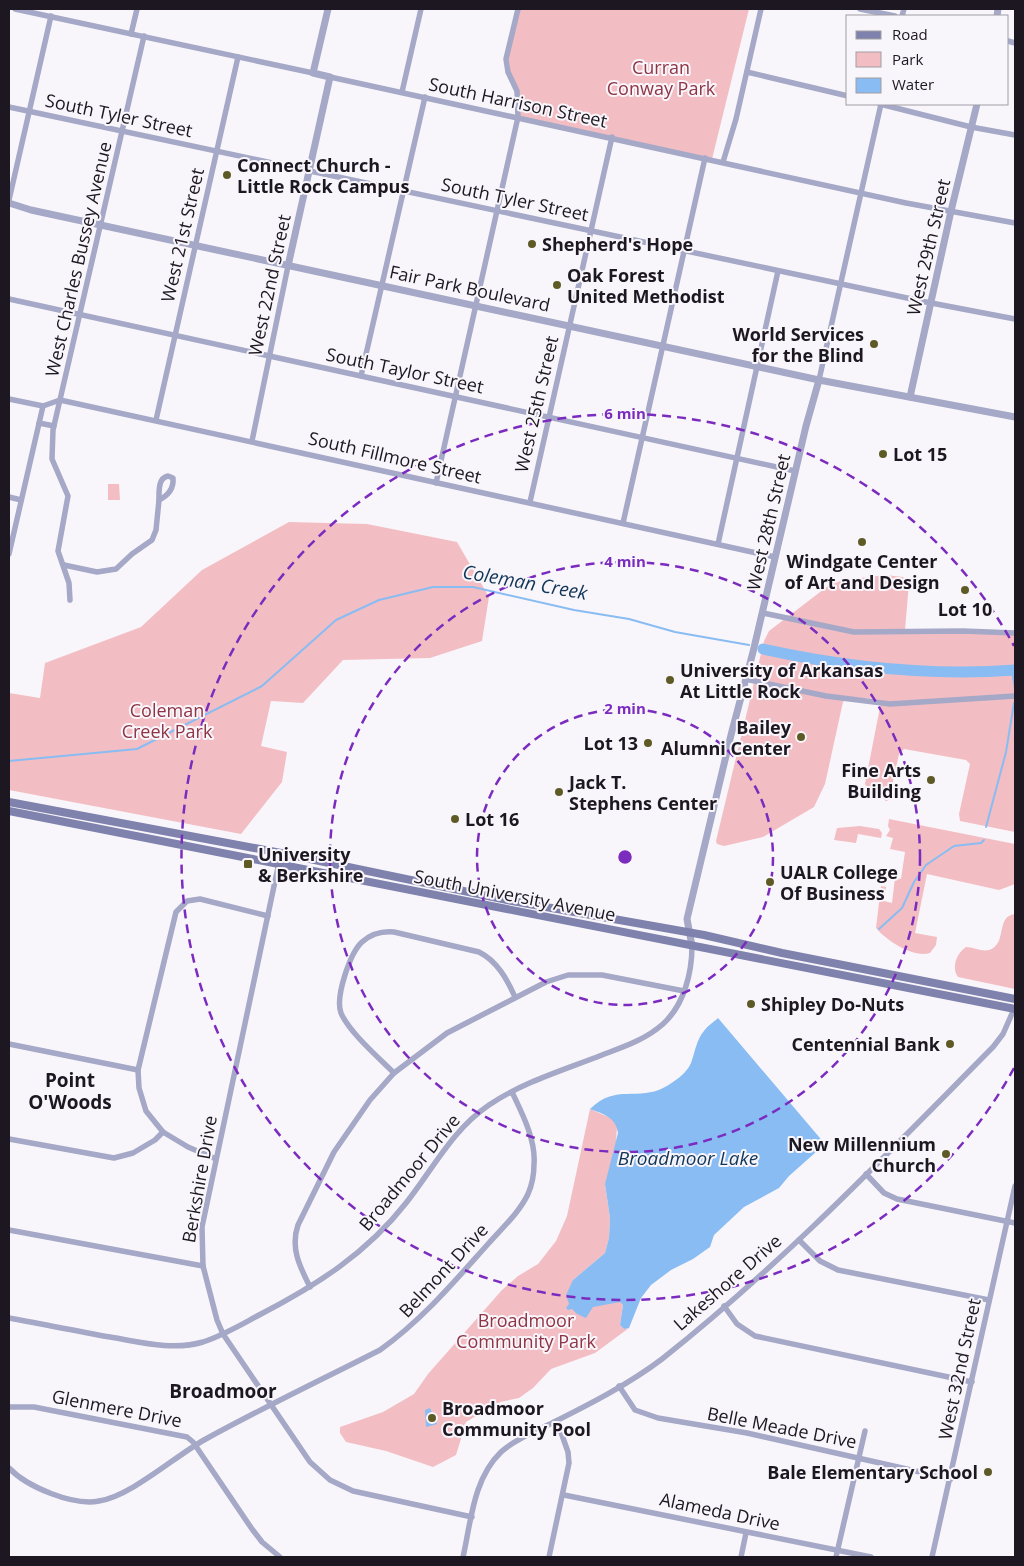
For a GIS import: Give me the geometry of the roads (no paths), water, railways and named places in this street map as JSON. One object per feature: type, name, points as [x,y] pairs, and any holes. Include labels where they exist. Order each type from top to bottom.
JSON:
[{"type":"main road","name":"South University Avenue","points":[[9,802],[281,853],[512,901],[691,932],[798,956],[1015,999]]},
{"type":"main road","name":"South University Avenue","points":[[9,811],[1014,1009]]},
{"type":"street","name":"South Harrison Street","points":[[15,9],[861,191],[906,203],[1015,223]]},
{"type":"street","points":[[131,34],[137,9]]},
{"type":"street","points":[[313,73],[328,9]]},
{"type":"street","points":[[402,92],[421,9]]},
{"type":"street","points":[[436,483],[474,305],[518,117],[517,91],[508,72],[506,59],[518,9]]},
{"type":"street","points":[[724,162],[761,9]]},
{"type":"street","points":[[860,9],[890,15]]},
{"type":"street","points":[[9,202],[51,16]]},
{"type":"street","name":"West Charles Bussey Avenue","points":[[70,600],[69,582],[58,553],[68,496],[52,459],[54,426],[144,36]]},
{"type":"street","name":"West 21st Street","points":[[156,420],[238,57]]},
{"type":"street","points":[[747,72],[846,96]]},
{"type":"street","name":"West 22nd Street","points":[[252,441],[330,77]]},
{"type":"street","points":[[361,376],[424,97]]},
{"type":"street","name":"West 28th Street","points":[[692,946],[691,932],[687,922],[745,679],[763,613],[795,471],[819,380],[881,105]]},
{"type":"street","points":[[885,105],[971,127],[1015,135]]},
{"type":"street","name":"West 29th Street","points":[[910,397],[976,105]]},
{"type":"street","name":"South Tyler Street","points":[[9,107],[932,304],[1015,319]]},
{"type":"street","name":"West 25th Street","points":[[530,502],[612,137]]},
{"type":"street","points":[[623,522],[705,158]]},
{"type":"street","name":"Fair Park Boulevard","points":[[9,202],[101,225],[819,380],[1015,417]]},
{"type":"street","points":[[718,544],[778,271]]},
{"type":"street","name":"South Taylor Street","points":[[9,299],[795,471]]},
{"type":"street","points":[[9,399],[43,406],[60,400]]},
{"type":"street","name":"South Fillmore Street","points":[[60,400],[775,556]]},
{"type":"street","points":[[9,554],[43,406]]},
{"type":"street","points":[[39,423],[54,426]]},
{"type":"street","points":[[9,497],[21,500]]},
{"type":"street","points":[[64,565],[87,571],[108,572],[116,569],[154,536],[159,500]]},
{"type":"street","points":[[763,613],[854,632],[963,630],[1015,633]]},
{"type":"street","points":[[745,679],[826,696],[890,704],[1015,696]]},
{"type":"street","name":"Berkshire Drive","points":[[281,853],[202,1227],[203,1266],[215,1313],[223,1334],[310,1462],[337,1484],[365,1495],[472,1517]]},
{"type":"street","points":[[216,1159],[188,1147],[163,1132],[143,1104],[138,1070],[176,912],[187,902],[200,899],[268,916]]},
{"type":"street","points":[[394,1073],[349,1024],[339,1006],[340,991],[352,957],[360,944],[368,938],[381,932],[394,932],[479,952],[500,970],[515,997]]},
{"type":"street","name":"Broadmoor Drive","points":[[9,1318],[164,1346],[192,1345],[223,1334],[310,1287],[347,1263],[381,1232],[407,1202],[439,1155],[462,1129],[488,1105],[512,1092],[634,1043],[653,1032],[668,1019],[684,991],[691,970],[692,946]]},
{"type":"street","points":[[310,1287],[295,1252],[295,1237],[298,1225],[344,1135],[394,1073],[447,1033],[515,997],[557,978],[579,973],[602,975],[684,991]]},
{"type":"street","name":"Lakeshore Drive","points":[[462,1557],[479,1486],[493,1461],[508,1446],[619,1386],[660,1360],[724,1306],[798,1240],[994,1047],[1004,1032],[1014,1009]]},
{"type":"street","points":[[9,1044],[138,1070]]},
{"type":"street","name":"Belmont Drive","points":[[9,1468],[31,1486],[48,1492],[92,1502],[115,1496],[195,1446],[380,1350],[405,1332],[440,1299],[519,1210],[530,1191],[534,1153],[529,1133],[512,1092]]},
{"type":"street","points":[[9,1139],[114,1158],[133,1153],[155,1140],[163,1132]]},
{"type":"street","points":[[866,1174],[884,1192],[897,1199],[1015,1223]]},
{"type":"street","name":"West 32nd Street","points":[[932,1557],[951,1479],[1015,1186]]},
{"type":"street","points":[[9,1230],[203,1266]]},
{"type":"street","points":[[798,1240],[820,1261],[838,1270],[989,1300]]},
{"type":"street","points":[[724,1306],[737,1324],[755,1336],[972,1382]]},
{"type":"street","name":"Belle Meade Drive","points":[[619,1386],[635,1410],[652,1416],[747,1433],[951,1479]]},
{"type":"street","name":"Glenmere Drive","points":[[9,1407],[34,1407],[187,1437],[252,1530],[262,1542],[280,1557]]},
{"type":"street","points":[[549,1557],[569,1467],[568,1452],[557,1421]]},
{"type":"street","points":[[836,1554],[865,1431]]},
{"type":"street","name":"Alameda Drive","points":[[564,1495],[836,1554],[871,1557]]},
{"type":"street","points":[[741,1557],[746,1533]]},
{"type":"water","name":"Broadmoor Lake","points":[[718,1018],[825,1144],[789,1176],[779,1188],[744,1207],[714,1235],[710,1247],[693,1259],[671,1270],[651,1285],[641,1298],[629,1328],[624,1329],[620,1325],[623,1305],[620,1302],[593,1307],[586,1318],[577,1314],[572,1309],[568,1310],[566,1308],[569,1304],[566,1295],[573,1280],[605,1253],[609,1238],[610,1218],[605,1184],[618,1133],[612,1120],[590,1109],[609,1097],[655,1091],[676,1080],[689,1067],[701,1035]]},
{"type":"water","points":[[430,1408],[437,1424],[426,1427],[425,1410]]},
{"type":"waterway","name":"Coleman Creek","points":[[9,761],[137,749],[262,686],[336,620],[379,600],[433,587],[473,587],[574,610],[629,619],[675,632],[749,645]]},
{"type":"waterway","name":"Coleman Creek","points":[[763,649],[825,661],[920,671],[983,672],[1015,670]]},
{"type":"waterway","points":[[1012,670],[1015,689]]},
{"type":"waterway","points":[[986,827],[1006,752],[1014,703]]},
{"type":"waterway","points":[[879,929],[902,908],[914,882],[926,865],[954,846],[981,843],[984,840]]},
{"type":"place","name":"Connect Church - Little Rock Campus","points":[[227,175]]},
{"type":"place","name":"Shepherd's Hope","points":[[532,244]]},
{"type":"place","name":"Oak Forest United Methodist","points":[[557,285]]},
{"type":"place","name":"World Services for the Blind","points":[[874,344]]},
{"type":"place","name":"Lot 15","points":[[883,454]]},
{"type":"place","name":"Windgate Center of Art and Design","points":[[862,542]]},
{"type":"place","name":"Lot 10","points":[[965,590]]},
{"type":"place","name":"University of Arkansas At Little Rock","points":[[670,680]]},
{"type":"place","name":"Bailey Alumni Center","points":[[801,737]]},
{"type":"place","name":"Lot 13","points":[[648,743]]},
{"type":"place","name":"Fine Arts Building","points":[[931,780]]},
{"type":"place","name":"Jack T. Stephens Center","points":[[559,792]]},
{"type":"place","name":"Lot 16","points":[[455,819]]},
{"type":"place","name":"University & Berkshire","points":[[248,864]]},
{"type":"place","name":"UALR College Of Business","points":[[770,882]]},
{"type":"place","name":"Shipley Do-Nuts","points":[[751,1004]]},
{"type":"place","name":"Centennial Bank","points":[[950,1044]]},
{"type":"place","name":"New Millennium Church","points":[[946,1154]]},
{"type":"place","name":"Broadmoor Community Pool","points":[[432,1418]]},
{"type":"place","name":"Bale Elementary School","points":[[988,1472]]},
{"type":"district","name":"Point O'Woods","points":[[70,1091]]},
{"type":"district","name":"Broadmoor","points":[[223,1391]]},
{"type":"park label","name":"Curran Conway Park","points":[[661,77]]},
{"type":"park label","name":"Coleman Creek Park","points":[[167,720]]},
{"type":"park label","name":"Broadmoor Community Park","points":[[526,1330]]}]
